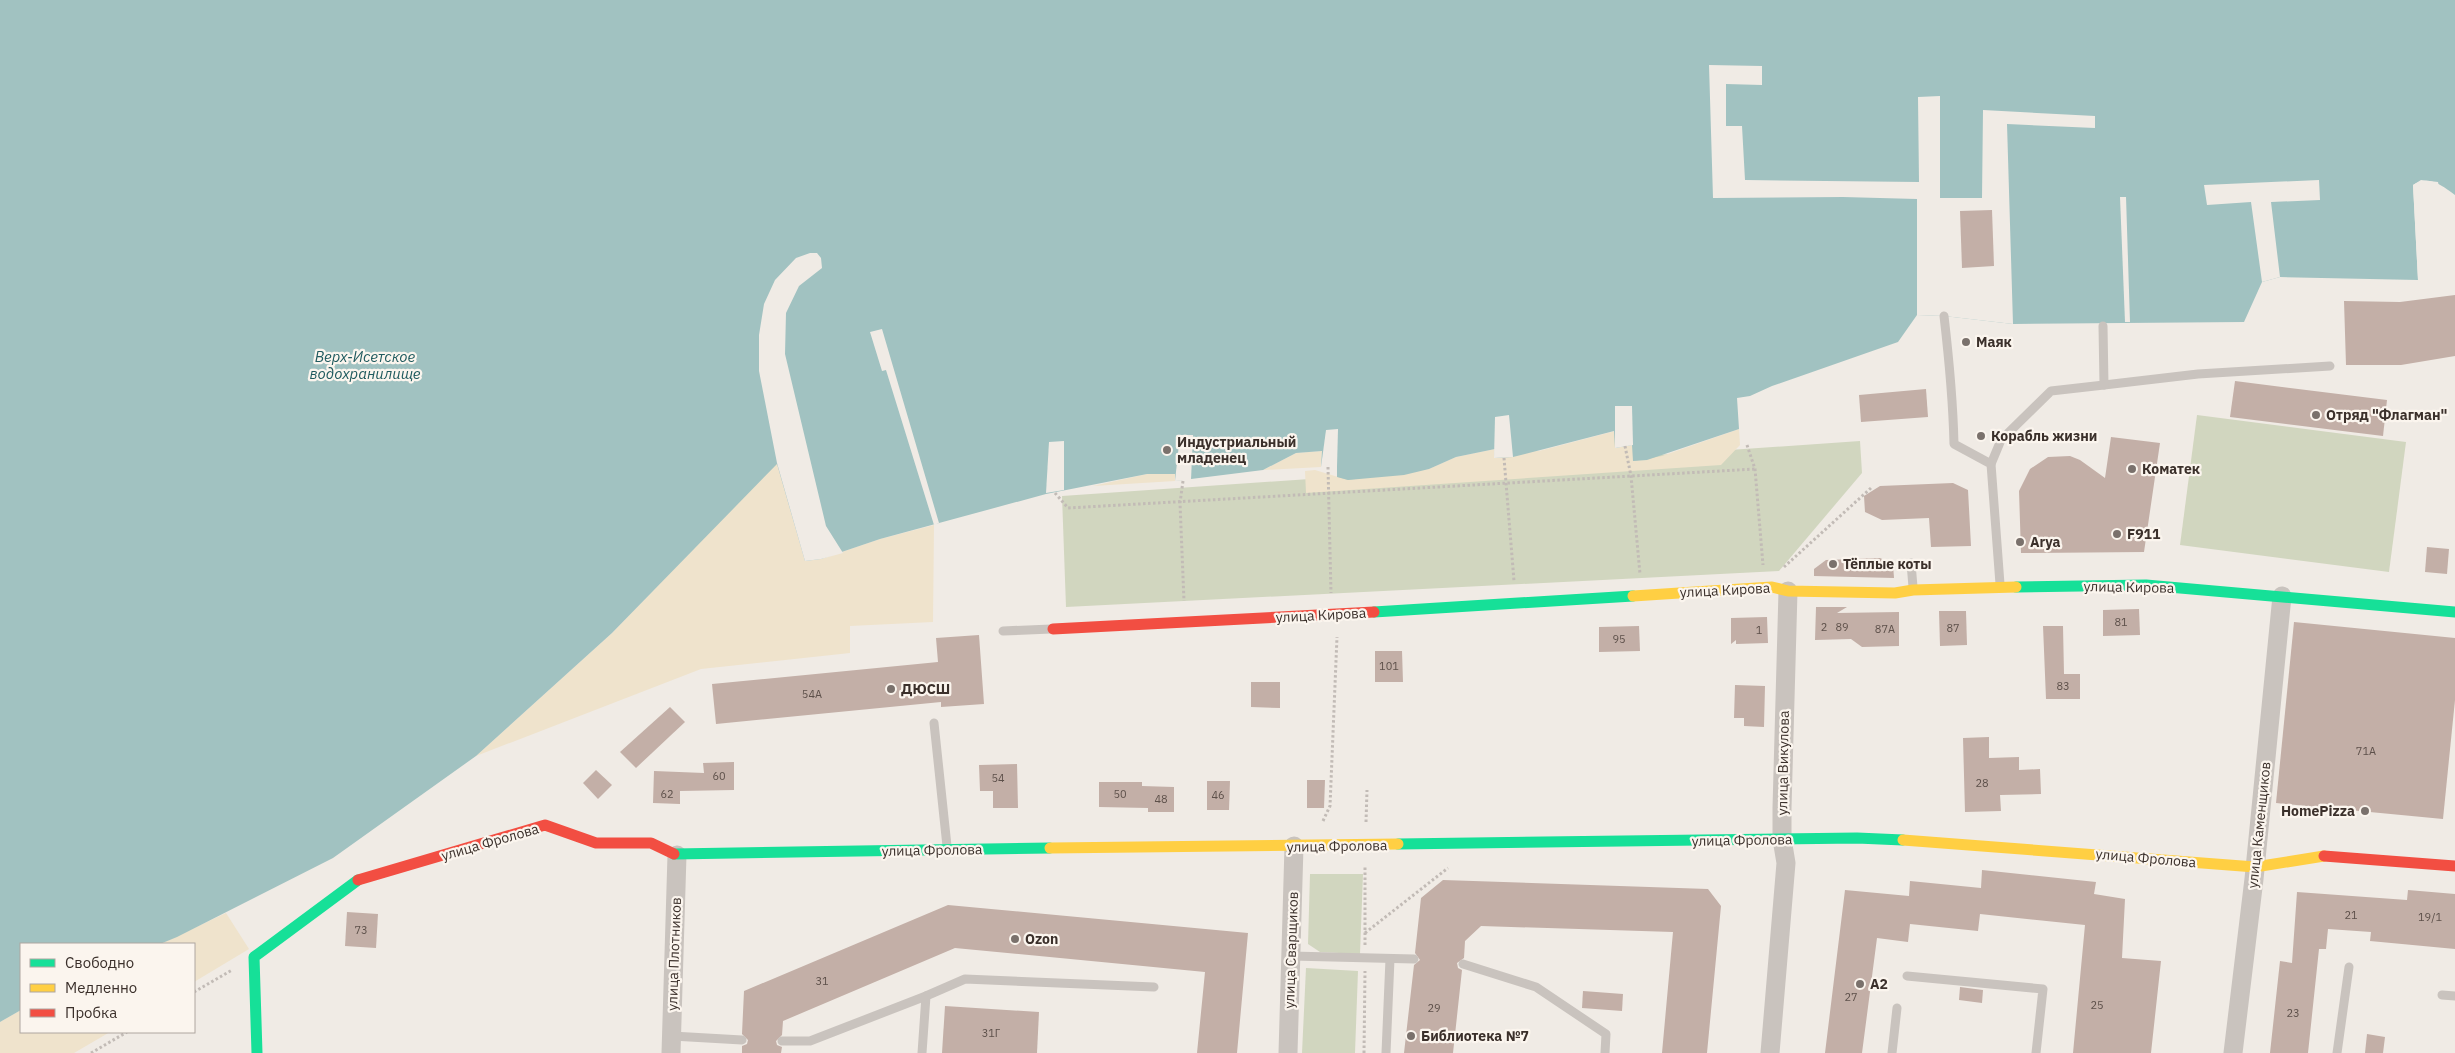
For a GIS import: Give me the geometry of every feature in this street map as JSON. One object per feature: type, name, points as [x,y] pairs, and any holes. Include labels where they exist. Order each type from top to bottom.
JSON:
[{"type":"street","name":"улица Кирова","points":[[1053,629],[1338,614],[1772,586],[1788,591],[1895,593],[1913,590],[2000,586],[2146,585],[2455,612]]},
{"type":"street","name":"улица Викулова","points":[[1770,1053],[1786,863],[1782,839],[1788,591]]},
{"type":"street","name":"улица Каменщиков","points":[[2233,1053],[2256,867],[2282,596]]},
{"type":"street","name":"улица Фролова","points":[[254,956],[358,880],[545,825],[596,843],[651,843],[677,855],[948,849],[1366,846],[1782,839],[1931,841],[2256,867],[2324,856],[2455,866]]},
{"type":"street","name":"улица Сварщиков","points":[[1288,1053],[1294,846]]},
{"type":"street","name":"улица Плотников","points":[[672,1045],[677,855]]},
{"type":"street","points":[[254,956],[257,1053]]},
{"type":"lane","points":[[1944,316],[1950,380],[1953,392],[1954,444],[1991,464]]},
{"type":"lane","points":[[2102,326],[2104,385]]},
{"type":"lane","points":[[2000,586],[1991,464],[2001,440],[2051,391],[2198,374],[2330,366]]},
{"type":"lane","points":[[1911,563],[1913,590]]},
{"type":"lane","points":[[1003,631],[1053,629]]},
{"type":"lane","points":[[934,723],[948,849]]},
{"type":"lane","points":[[1291,956],[1414,959]]},
{"type":"lane","points":[[1386,1053],[1390,959]]},
{"type":"lane","points":[[1463,964],[1536,987],[1606,1034],[1605,1053]]},
{"type":"lane","points":[[2337,1053],[2349,967]]},
{"type":"lane","points":[[1907,976],[2043,989],[2036,1053]]},
{"type":"lane","points":[[782,1040],[810,1041],[965,979],[1154,987]]},
{"type":"lane","points":[[2442,995],[2455,996]]},
{"type":"lane","points":[[922,1053],[926,996]]},
{"type":"lane","points":[[1892,1053],[1897,1008]]},
{"type":"lane","points":[[672,1045],[742,1040]]},
{"type":"path","points":[[1747,445],[1755,469],[1764,569]]},
{"type":"path","points":[[1625,446],[1631,476],[1641,575]]},
{"type":"path","points":[[1504,458],[1515,591]]},
{"type":"path","points":[[1328,467],[1331,601]]},
{"type":"path","points":[[1056,493],[1068,508],[1755,469]]},
{"type":"path","points":[[1183,481],[1180,502],[1184,609]]},
{"type":"path","points":[[1779,571],[1870,488]]},
{"type":"path","points":[[1294,846],[1324,820],[1330,806],[1338,614]]},
{"type":"path","points":[[1366,846],[1367,790]]},
{"type":"path","points":[[1365,934],[1448,868]]},
{"type":"path","points":[[195,991],[254,956]]},
{"type":"path","points":[[92,1053],[125,1033]]},
{"type":"green space","points":[[2197,415],[2406,442],[2389,572],[2180,545]]},
{"type":"green space","points":[[1860,441],[1862,473],[1779,571],[1066,607],[1062,496]]},
{"type":"green space","points":[[1310,874],[1363,874],[1360,954],[1320,952],[1308,944]]},
{"type":"green space","points":[[1306,968],[1358,971],[1355,1053],[1302,1053]]},
{"type":"sand","points":[[1739,429],[1740,445],[1721,465],[1306,493],[1305,471],[1315,470],[1348,480],[1429,469],[1456,457],[1495,449],[1539,451],[1615,431],[1615,448],[1633,445],[1634,461],[1662,456]]},
{"type":"sand","points":[[1322,451],[1321,467],[1263,470],[1296,453]]},
{"type":"sand","points":[[777,463],[805,561],[821,559],[880,539],[934,525],[933,622],[850,626],[850,653],[701,669],[476,756],[612,633]]},
{"type":"sand","points":[[1147,474],[1175,474],[1175,481],[1093,486]]},
{"type":"sand","points":[[226,913],[249,949],[195,981],[195,943],[162,943]]},
{"type":"sand","points":[[20,1011],[20,1033],[108,1033],[74,1053],[0,1053],[0,1022]]},
{"type":"water","name":"Верх-Исетское водохранилище","points":[[0,0],[2455,0],[2455,195],[2435,182],[2424,181],[2413,185],[2418,280],[2280,277],[2262,282],[2244,322],[2013,324],[1944,316],[1917,315],[1898,342],[1772,386],[1750,396],[1737,398],[1739,429],[1647,460],[1633,461],[1632,445],[1615,448],[1614,431],[1513,457],[1494,458],[1495,449],[1456,457],[1429,469],[1404,475],[1348,480],[1337,477],[1337,467],[1321,467],[1322,451],[1296,453],[1263,470],[1175,481],[1175,474],[1147,474],[1046,494],[880,539],[821,559],[805,561],[777,464],[612,633],[476,756],[333,858],[162,943],[20,943],[20,1011],[0,1022]]},
{"type":"pier","points":[[1709,65],[1762,66],[1762,85],[1726,84],[1726,126],[1742,126],[1745,180],[1919,182],[1918,97],[1940,96],[1940,198],[1982,198],[1983,110],[2095,116],[2095,128],[2007,124],[2013,324],[1944,316],[1917,315],[1917,199],[1843,197],[1713,198]]},
{"type":"pier","points":[[2319,180],[2320,200],[2271,202],[2280,277],[2262,282],[2251,202],[2207,205],[2204,185]]},
{"type":"pier","points":[[2421,180],[2438,182],[2439,187],[2421,183],[2415,186],[2420,280],[2418,280],[2413,185]]},
{"type":"pier","points":[[2120,197],[2126,197],[2130,322],[2125,322]]},
{"type":"pier","points":[[810,253],[817,253],[821,258],[822,268],[799,286],[786,313],[785,354],[826,526],[843,553],[805,561],[777,463],[759,371],[759,335],[764,304],[775,280],[796,258]]},
{"type":"pier","points":[[882,329],[939,523],[934,525],[886,370],[882,371],[870,332]]},
{"type":"pier","points":[[1615,406],[1632,406],[1633,445],[1615,448]]},
{"type":"pier","points":[[1509,415],[1513,457],[1494,458],[1495,417]]},
{"type":"pier","points":[[1338,429],[1337,467],[1321,467],[1326,430]]},
{"type":"pier","points":[[1180,435],[1193,435],[1191,480],[1175,481]]},
{"type":"pier","points":[[1064,441],[1064,490],[1046,493],[1049,442]]},
{"type":"building","points":[[1992,210],[1994,266],[1962,268],[1960,211]]},
{"type":"building","points":[[2455,295],[2455,356],[2401,365],[2346,365],[2344,301],[2400,302]]},
{"type":"building","points":[[2235,381],[2387,400],[2383,436],[2230,417]]},
{"type":"building","points":[[1926,389],[1928,417],[1861,422],[1859,395]]},
{"type":"building","name":"Коматек","points":[[2111,437],[2160,443],[2144,552],[2021,553],[2019,491],[2030,469],[2048,457],[2070,456],[2080,460],[2105,478]]},
{"type":"building","points":[[1953,483],[1968,490],[1971,546],[1931,547],[1929,518],[1882,520],[1865,512],[1864,496],[1880,486]]},
{"type":"building","points":[[2427,547],[2449,549],[2447,574],[2425,572]]},
{"type":"building","points":[[1880,558],[1893,564],[1894,578],[1814,576],[1814,569],[1826,560]]},
{"type":"building","points":[[1816,607],[1847,607],[1837,613],[1899,612],[1899,646],[1862,647],[1851,639],[1815,640]]},
{"type":"building","points":[[2139,609],[2140,635],[2103,636],[2103,610]]},
{"type":"building","points":[[1939,611],[1966,611],[1967,645],[1940,646]]},
{"type":"building","points":[[1767,617],[1768,643],[1736,644],[1736,640],[1731,644],[1731,618]]},
{"type":"building","points":[[2294,622],[2455,638],[2455,700],[2443,819],[2276,803]]},
{"type":"building","points":[[1639,626],[1640,651],[1599,652],[1599,627]]},
{"type":"building","points":[[2043,626],[2063,626],[2064,674],[2080,674],[2080,699],[2046,699]]},
{"type":"building","points":[[979,635],[984,704],[941,707],[941,702],[716,724],[712,684],[938,662],[936,638]]},
{"type":"building","points":[[1375,651],[1402,651],[1403,682],[1375,682]]},
{"type":"building","points":[[1251,682],[1280,682],[1280,708],[1251,707]]},
{"type":"building","points":[[1735,685],[1765,686],[1764,727],[1744,726],[1744,718],[1734,718]]},
{"type":"building","points":[[670,707],[685,722],[636,768],[620,752]]},
{"type":"building","points":[[1989,737],[1989,758],[2019,757],[2019,770],[2040,769],[2041,794],[2000,795],[2001,811],[1965,812],[1963,738]]},
{"type":"building","points":[[734,762],[734,790],[680,791],[680,804],[653,803],[654,771],[704,773],[703,763]]},
{"type":"building","points":[[1017,764],[1018,808],[993,808],[993,791],[980,791],[979,765]]},
{"type":"building","points":[[596,770],[612,785],[598,799],[583,783]]},
{"type":"building","points":[[1307,780],[1325,780],[1324,808],[1307,808]]},
{"type":"building","points":[[1207,781],[1230,781],[1229,810],[1207,810]]},
{"type":"building","points":[[1099,782],[1142,782],[1142,786],[1174,787],[1174,812],[1148,812],[1148,808],[1099,807]]},
{"type":"building","points":[[1982,870],[2096,882],[2094,894],[2125,899],[2122,958],[2161,961],[2151,1053],[2073,1053],[2085,925],[1980,914],[1978,931],[1910,924],[1908,942],[1877,938],[1862,1053],[1825,1053],[1845,890],[1909,896],[1910,881],[1981,888]]},
{"type":"building","points":[[1443,880],[1708,889],[1721,906],[1707,1053],[1662,1053],[1673,932],[1481,926],[1465,941],[1464,958],[1457,963],[1458,968],[1462,970],[1453,1053],[1404,1053],[1414,965],[1420,960],[1415,953],[1421,898]]},
{"type":"building","points":[[2408,890],[2455,894],[2455,949],[2370,941],[2371,932],[2328,929],[2326,949],[2319,949],[2308,1053],[2270,1053],[2280,961],[2292,963],[2297,892],[2407,900]]},
{"type":"building","points":[[948,905],[1248,933],[1237,1053],[1197,1053],[1205,972],[955,948],[783,1021],[782,1035],[776,1041],[777,1045],[782,1047],[781,1053],[742,1053],[742,1046],[747,1044],[748,1040],[742,1034],[744,991]]},
{"type":"building","points":[[347,912],[378,914],[376,948],[345,946]]},
{"type":"building","points":[[1960,987],[1983,990],[1982,1003],[1959,1000]]},
{"type":"building","points":[[1583,991],[1623,994],[1622,1011],[1582,1008]]},
{"type":"building","points":[[945,1006],[1039,1012],[1037,1053],[942,1053]]},
{"type":"building","points":[[2367,1034],[2385,1037],[2383,1053],[2365,1053]]},
{"type":"traffic: fast","points":[[2016,587],[2146,585],[2455,612]]},
{"type":"traffic: fast","points":[[1374,612],[1633,596]]},
{"type":"traffic: fast","points":[[1398,844],[1857,838],[1903,840]]},
{"type":"traffic: fast","points":[[674,854],[1050,848]]},
{"type":"traffic: fast","points":[[257,1053],[254,957],[358,880]]},
{"type":"traffic: slow","points":[[1633,596],[1772,587],[1788,591],[1895,593],[1913,590],[2016,587]]},
{"type":"traffic: slow","points":[[1903,840],[2255,867],[2324,856]]},
{"type":"traffic: slow","points":[[1050,848],[1398,844]]},
{"type":"traffic: jam","points":[[1053,629],[1374,612]]},
{"type":"traffic: jam","points":[[358,880],[545,825],[596,843],[651,843],[674,854]]},
{"type":"traffic: jam","points":[[2324,856],[2455,866]]},
{"type":"place","name":"Маяк","points":[[1966,342]]},
{"type":"place","name":"Отряд \"Флагман\"","points":[[2316,415]]},
{"type":"place","name":"Корабль жизни","points":[[1981,436]]},
{"type":"place","name":"Индустриальный младенец","points":[[1167,450]]},
{"type":"place","name":"Коматек","points":[[2132,469]]},
{"type":"place","name":"F911","points":[[2117,534]]},
{"type":"place","name":"Arya","points":[[2020,542]]},
{"type":"place","name":"Тёплые коты","points":[[1833,564]]},
{"type":"place","name":"ДЮСШ","points":[[891,689]]},
{"type":"place","name":"HomePizza","points":[[2365,811]]},
{"type":"place","name":"Ozon","points":[[1015,939]]},
{"type":"place","name":"А2","points":[[1860,984]]},
{"type":"place","name":"Библиотека №7","points":[[1411,1036]]}]
